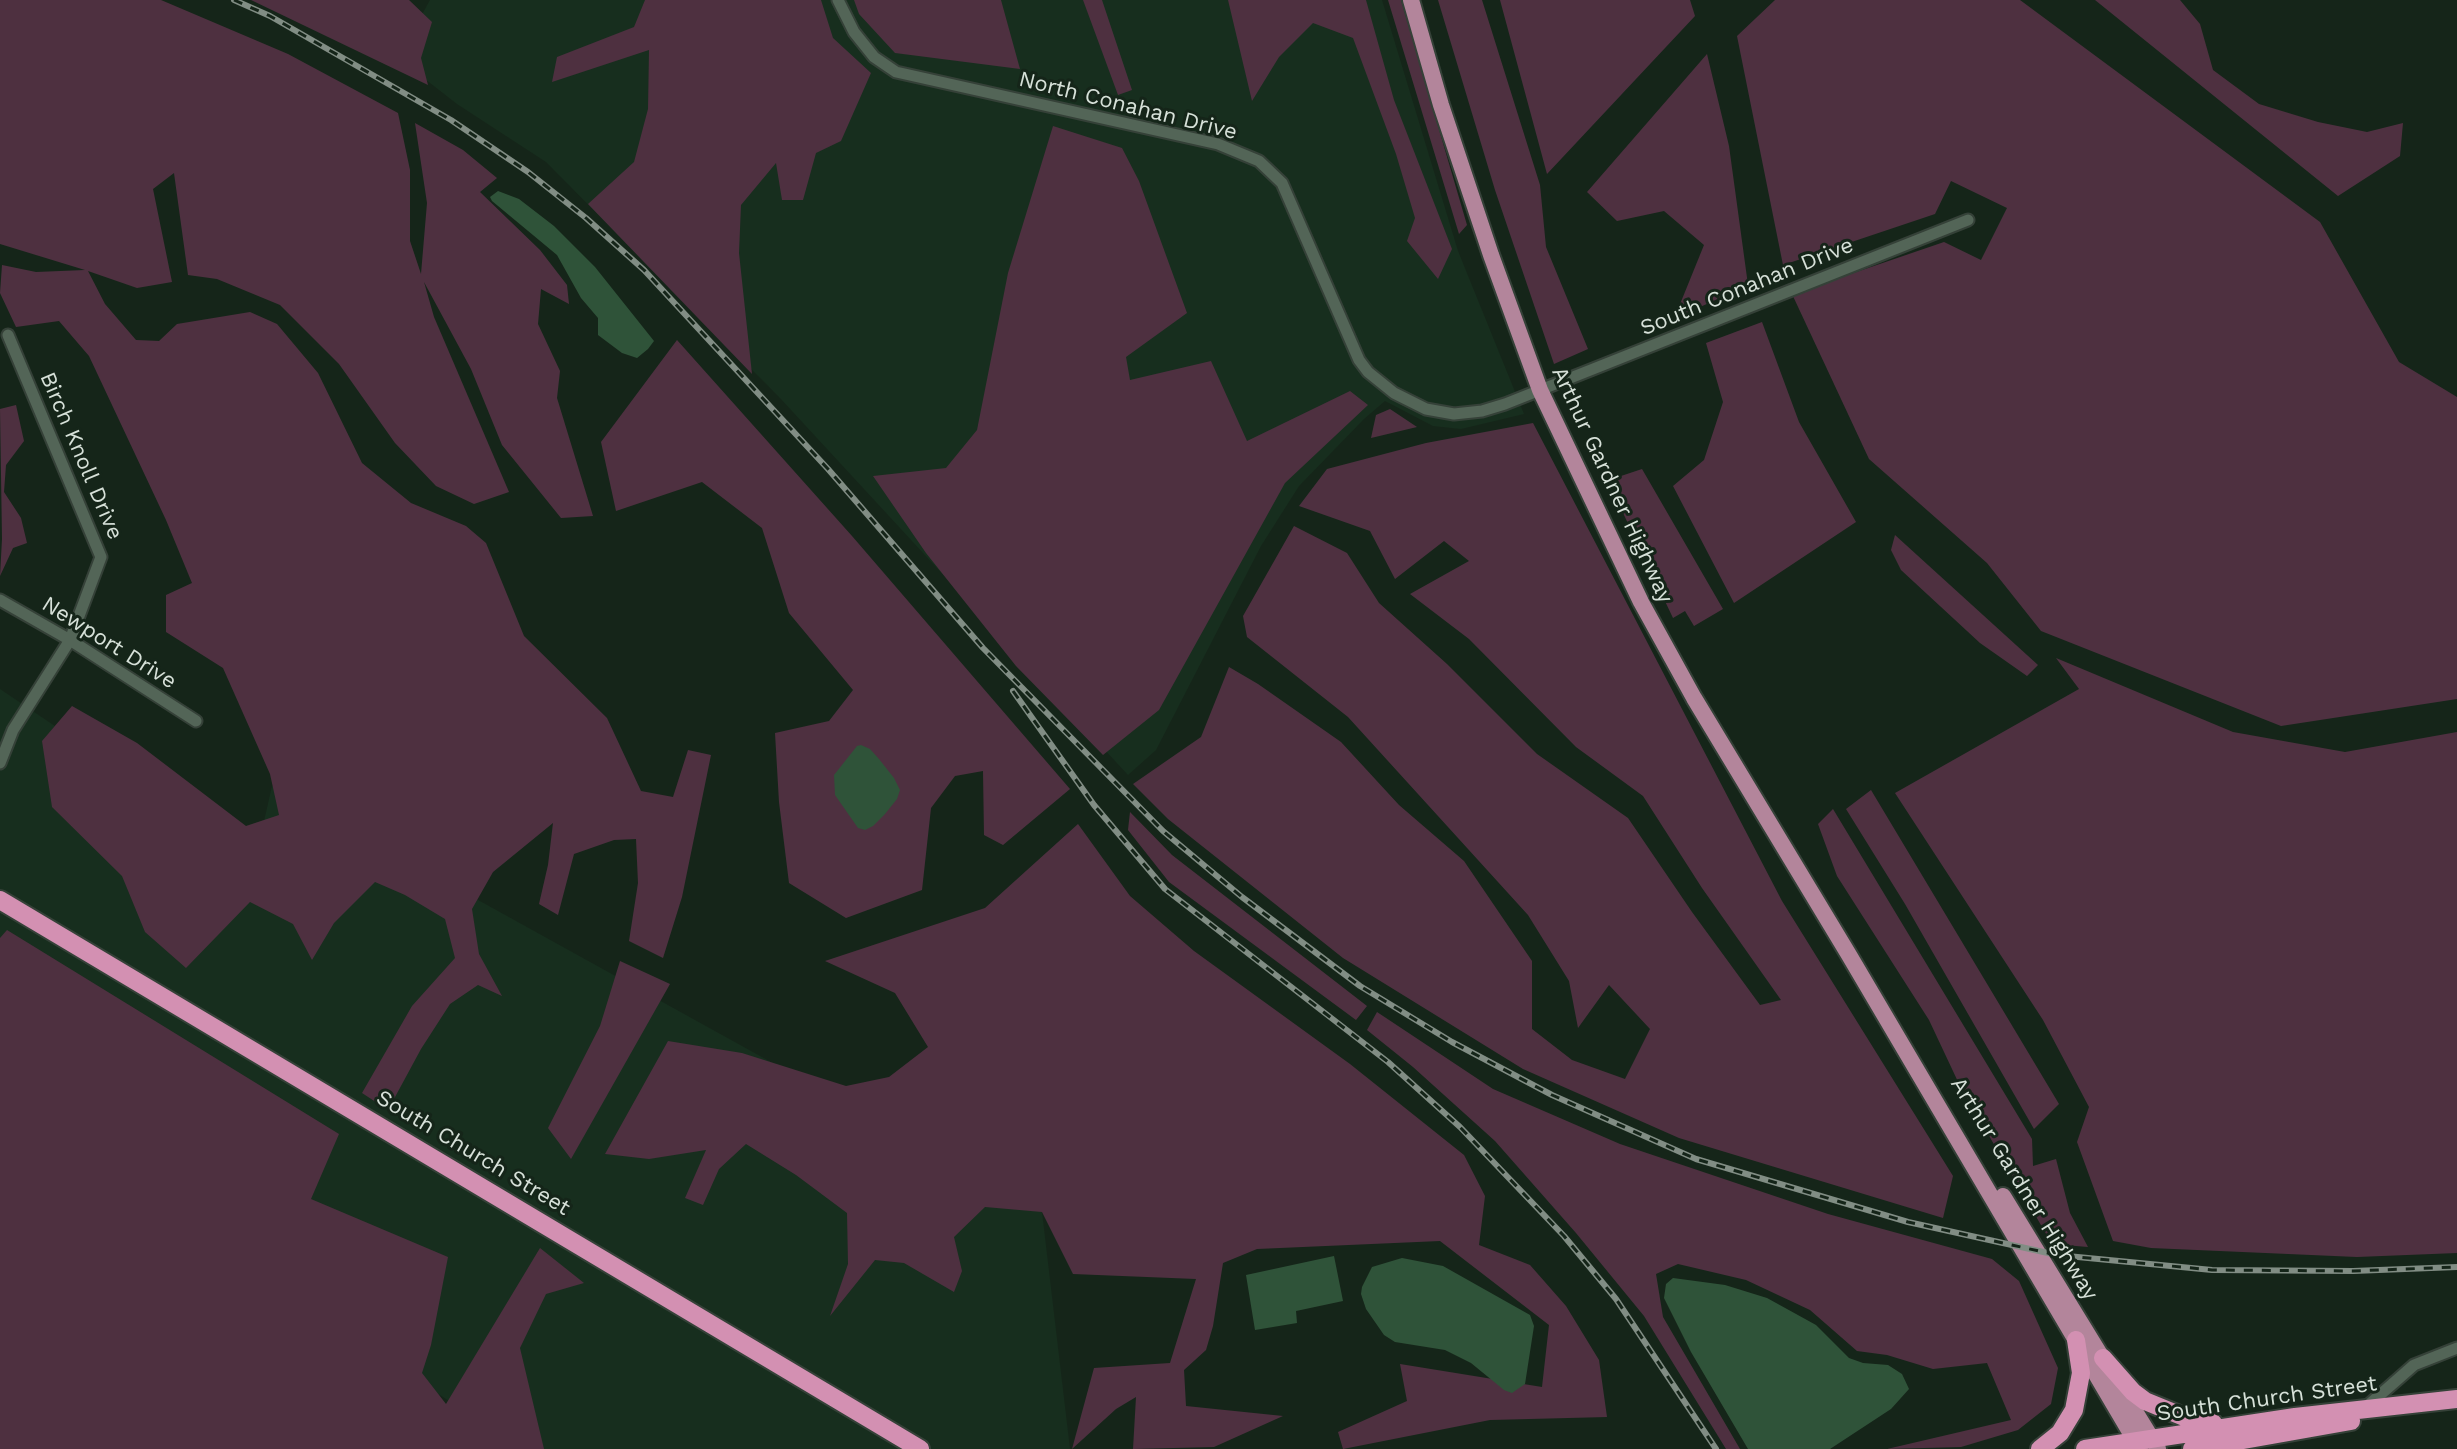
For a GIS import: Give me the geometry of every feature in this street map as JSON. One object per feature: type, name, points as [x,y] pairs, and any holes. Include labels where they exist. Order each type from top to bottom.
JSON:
[{"type":"highway","name":"South Church Street","points":[[0,900],[342,1101],[817,1390],[920,1449]]},
{"type":"highway","points":[[2040,1449],[2060,1433],[2074,1410],[2081,1373],[2076,1340]]},
{"type":"highway","points":[[2103,1358],[2145,1401],[2184,1417],[2235,1426]]},
{"type":"highway","name":"South Church Street","points":[[2085,1449],[2146,1444],[2235,1426],[2457,1399]]},
{"type":"highway","name":"South Church Street","points":[[2192,1449],[2299,1432],[2457,1399]]},
{"type":"highway","points":[[2262,1449],[2299,1432]]},
{"type":"main road","name":"Arthur Gardner Highway","points":[[1411,0],[1441,105],[1540,390],[1575,468],[1664,643],[2076,1340],[2146,1444]]},
{"type":"main road","name":"Arthur Gardner Highway","points":[[1849,955],[2103,1358],[2146,1444]]},
{"type":"street","name":"North Conahan Drive","points":[[838,0],[854,32],[874,57],[896,72],[1218,144],[1259,161],[1282,183],[1359,360],[1368,372],[1394,393],[1426,409],[1454,414],[1482,411],[1540,390]]},
{"type":"street","name":"South Conahan Drive","points":[[1540,390],[1968,220]]},
{"type":"street","name":"Birch Knoll Drive","points":[[0,763],[13,730],[70,640],[101,557],[8,335]]},
{"type":"street","name":"Newport Drive","points":[[0,600],[70,640],[196,721]]},
{"type":"street","points":[[2364,1409],[2414,1365],[2457,1348]]},
{"type":"shaded area","points":[[0,0],[161,0],[288,54],[398,113],[410,170],[410,241],[421,274],[427,203],[415,123],[463,150],[497,178],[480,192],[540,250],[567,285],[569,304],[541,289],[538,324],[560,371],[557,398],[593,516],[561,518],[502,445],[471,369],[424,282],[434,317],[509,492],[474,504],[436,486],[395,443],[339,364],[280,305],[217,279],[188,275],[174,173],[153,189],[172,282],[137,288],[88,271],[105,304],[136,340],[159,341],[177,324],[250,312],[277,324],[318,373],[362,463],[411,503],[466,526],[486,543],[524,636],[607,718],[641,791],[673,797],[688,750],[711,755],[682,897],[663,958],[629,941],[638,883],[636,839],[614,840],[574,854],[558,915],[539,904],[553,823],[493,872],[472,909],[479,954],[502,996],[478,985],[450,1004],[388,1110],[362,1093],[412,1006],[455,958],[445,919],[405,895],[375,882],[334,923],[312,960],[293,924],[250,902],[186,968],[145,932],[122,876],[52,807],[42,741],[72,706],[137,743],[246,826],[279,815],[270,774],[223,668],[166,632],[166,595],[192,583],[89,356],[59,321],[16,327],[0,293],[2,265],[36,272],[85,270],[0,244]]},
{"type":"shaded area","points":[[251,0],[409,0],[432,22],[421,58],[428,85]]},
{"type":"shaded area","points":[[430,0],[1382,0],[1458,251],[1524,414],[1461,429],[1433,426],[1385,401],[1364,419],[1299,486],[1261,546],[1156,750],[1128,775],[780,398],[546,162],[457,104],[398,58]]},
{"type":"shaded area","points":[[645,0],[821,0],[833,38],[871,73],[841,141],[816,153],[803,200],[782,200],[776,163],[741,205],[739,253],[752,374],[588,204],[634,162],[648,109],[649,50],[552,82],[557,57],[634,27]]},
{"type":"shaded area","points":[[854,0],[1001,0],[1020,69],[895,53],[859,14]]},
{"type":"shaded area","points":[[1083,0],[1102,0],[1132,90],[1118,95]]},
{"type":"shaded area","points":[[1228,0],[1366,0],[1394,100],[1452,249],[1438,279],[1407,241],[1415,218],[1396,154],[1353,38],[1313,23],[1279,57],[1252,101]]},
{"type":"shaded area","points":[[1388,0],[1401,0],[1467,225],[1459,234]]},
{"type":"shaded area","points":[[1438,0],[1482,0],[1540,185],[1546,247],[1588,349],[1554,364],[1495,190]]},
{"type":"shaded area","points":[[1500,0],[1690,0],[1695,16],[1547,174]]},
{"type":"shaded area","points":[[1775,0],[2020,0],[2320,222],[2399,362],[2457,397],[2457,699],[2281,726],[2041,631],[1987,563],[1869,459],[1792,294],[1944,242],[1981,260],[2007,208],[1951,181],[1935,214],[1783,265],[1737,36]]},
{"type":"shaded area","points":[[2095,0],[2180,0],[2200,24],[2213,70],[2259,104],[2318,122],[2367,132],[2403,123],[2400,156],[2338,196]]},
{"type":"shaded area","points":[[1707,54],[1729,146],[1748,285],[1674,319],[1704,245],[1664,211],[1617,221],[1587,192]]},
{"type":"shaded area","points":[[1053,126],[1122,148],[1139,181],[1187,313],[1126,357],[1130,380],[1211,361],[1247,441],[1350,391],[1368,405],[1285,483],[1159,710],[1103,755],[1016,666],[926,553],[873,476],[946,468],[977,430],[1008,273]]},
{"type":"shaded area","points":[[498,191],[519,199],[554,226],[595,267],[654,341],[648,349],[637,358],[622,353],[598,335],[598,318],[581,298],[557,255],[492,201],[490,197]]},
{"type":"shaded area","points":[[1762,322],[1799,422],[1856,522],[1734,603],[1673,486],[1704,460],[1723,402],[1706,343]]},
{"type":"shaded area","points":[[677,340],[852,536],[1070,789],[1003,845],[984,835],[983,771],[955,776],[931,808],[922,890],[846,918],[789,883],[779,802],[775,733],[829,721],[853,690],[789,613],[762,528],[702,482],[616,511],[601,442]]},
{"type":"shaded area","points":[[16,405],[24,441],[6,465],[4,492],[21,518],[27,543],[13,548],[0,576],[0,409]]},
{"type":"shaded area","points":[[1390,409],[1417,427],[1371,438],[1376,415]]},
{"type":"shaded area","points":[[1533,423],[1782,901],[1953,1176],[1943,1218],[1679,1138],[1523,1069],[1343,958],[1168,819],[1133,784],[1201,737],[1229,667],[1258,684],[1341,742],[1399,805],[1464,861],[1532,961],[1532,1029],[1572,1060],[1625,1079],[1650,1029],[1609,985],[1578,1028],[1569,981],[1528,915],[1348,717],[1247,637],[1243,616],[1294,526],[1347,553],[1379,603],[1447,664],[1537,754],[1628,818],[1760,1005],[1781,1000],[1702,888],[1643,796],[1576,747],[1469,639],[1410,594],[1469,561],[1444,541],[1395,579],[1370,531],[1299,506],[1327,469],[1426,443]]},
{"type":"shaded area","points":[[1642,469],[1723,609],[1694,626],[1685,611],[1673,618],[1624,515],[1612,479]]},
{"type":"shaded area","points":[[1895,535],[2038,665],[2027,676],[1980,643],[1901,570],[1891,550]]},
{"type":"shaded area","points":[[2056,658],[2233,732],[2345,752],[2457,732],[2457,1253],[2357,1257],[2151,1248],[2113,1241],[2077,1142],[2089,1107],[2043,1020],[1895,793],[2079,689]]},
{"type":"shaded area","points":[[0,689],[255,861],[272,786],[1042,1212],[1070,1449],[523,1449],[0,1109]]},
{"type":"shaded area","points":[[861,745],[879,759],[900,790],[885,814],[865,830],[858,828],[835,795],[834,775]]},
{"type":"shaded area","points":[[1871,790],[2059,1104],[2034,1129],[1905,904],[1846,809]]},
{"type":"shaded area","points":[[1833,809],[2032,1139],[2033,1166],[2056,1159],[2070,1213],[2088,1247],[2052,1244],[1960,1086],[1929,1020],[1837,876],[1818,824]]},
{"type":"shaded area","points":[[1130,812],[1172,855],[1367,1006],[1356,1020],[1169,882],[1128,830]]},
{"type":"shaded area","points":[[1078,824],[1130,896],[1194,951],[1350,1064],[1464,1155],[1485,1196],[1479,1245],[1530,1265],[1566,1306],[1599,1360],[1607,1417],[1490,1420],[1343,1449],[1338,1432],[1407,1401],[1400,1364],[1542,1387],[1549,1325],[1440,1241],[1257,1249],[1223,1263],[1206,1350],[1184,1370],[1186,1406],[1283,1416],[1214,1447],[1133,1449],[1136,1397],[1116,1409],[1072,1449],[1094,1368],[1170,1363],[1196,1279],[1073,1274],[1042,1212],[985,1207],[954,1237],[962,1271],[954,1292],[904,1263],[875,1260],[830,1316],[848,1264],[847,1213],[796,1175],[746,1144],[719,1169],[703,1205],[685,1198],[706,1150],[649,1159],[605,1154],[668,1041],[742,1053],[846,1086],[889,1077],[928,1047],[895,993],[825,961],[985,908]]},
{"type":"shaded area","points":[[7,930],[339,1134],[311,1199],[448,1257],[431,1345],[422,1373],[446,1404],[540,1248],[584,1283],[546,1294],[520,1348],[544,1449],[0,1449],[0,938]]},
{"type":"shaded area","points":[[620,961],[670,984],[571,1159],[548,1128],[600,1026]]},
{"type":"shaded area","points":[[1377,1012],[1493,1089],[1620,1144],[1828,1214],[1992,1259],[2019,1281],[2058,1368],[2051,1404],[2018,1430],[1961,1447],[1887,1449],[2011,1420],[1987,1363],[1933,1369],[1887,1355],[1857,1351],[1810,1310],[1746,1280],[1678,1264],[1656,1274],[1663,1317],[1740,1449],[1726,1449],[1644,1316],[1576,1233],[1495,1141],[1367,1030]]},
{"type":"shaded area","points":[[1334,1256],[1343,1301],[1296,1311],[1297,1323],[1255,1330],[1246,1275]]},
{"type":"shaded area","points":[[1402,1258],[1443,1266],[1530,1315],[1534,1326],[1525,1384],[1512,1393],[1471,1363],[1445,1350],[1395,1342],[1384,1335],[1366,1309],[1362,1287],[1372,1267]]},
{"type":"shaded area","points":[[1673,1278],[1725,1285],[1767,1298],[1816,1325],[1849,1358],[1863,1363],[1888,1365],[1902,1374],[1909,1389],[1891,1409],[1830,1449],[1748,1449],[1691,1352],[1664,1298],[1666,1284]]},
{"type":"railway","points":[[234,0],[270,16],[451,120],[528,172],[586,218],[644,270],[828,469],[983,648],[1163,831],[1242,897],[1360,986],[1452,1042],[1552,1095],[1696,1159],[1908,1222],[2057,1255],[2212,1270],[2353,1271],[2457,1267]]},
{"type":"railway","points":[[1013,691],[1094,805],[1165,889],[1388,1062],[1460,1127],[1564,1236],[1616,1299],[1716,1449]]}]
